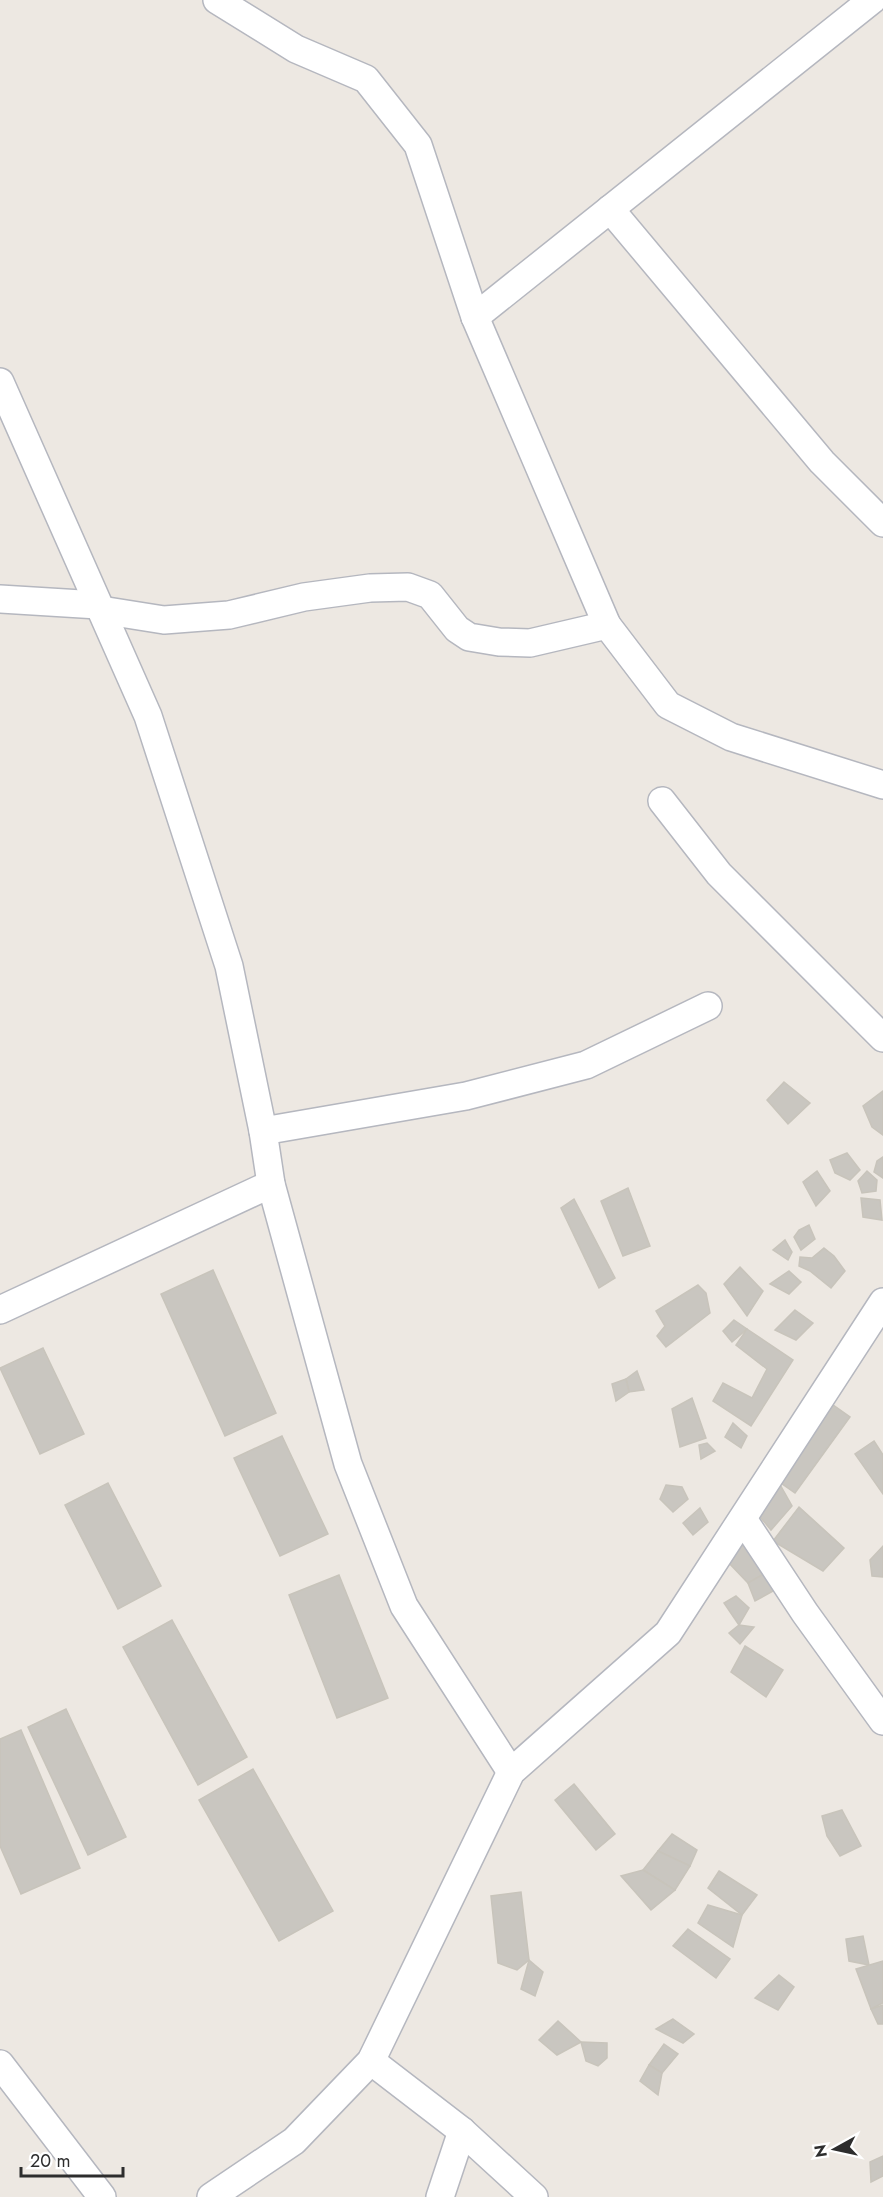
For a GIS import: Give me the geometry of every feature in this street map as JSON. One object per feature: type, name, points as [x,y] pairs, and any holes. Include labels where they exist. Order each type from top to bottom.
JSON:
[{"type":"street","points":[[217,0],[296,49],[366,79],[418,145],[475,317],[607,625],[668,705],[731,737],[883,785]]},
{"type":"street","points":[[475,317],[872,0]]},
{"type":"street","points":[[610,209],[822,462],[883,523]]},
{"type":"street","points":[[0,382],[148,716],[229,966],[263,1131],[271,1184],[348,1464],[405,1606],[511,1772]]},
{"type":"street","points":[[0,599],[100,607],[164,620],[229,615],[304,597],[370,588],[408,587],[430,596],[457,629],[469,637],[499,642],[530,643],[607,625]]},
{"type":"street","points":[[662,801],[719,874],[883,1038]]},
{"type":"street","points":[[263,1131],[466,1096],[586,1065],[708,1006]]},
{"type":"street","points":[[0,1310],[271,1184]]},
{"type":"street","points":[[211,2197],[294,2141],[371,2061],[511,1772],[668,1633],[883,1302]]},
{"type":"street","points":[[743,1519],[805,1613],[883,1721]]},
{"type":"street","points":[[371,2061],[462,2131],[534,2197]]},
{"type":"street","points":[[0,2064],[102,2197]]},
{"type":"street","points":[[440,2197],[462,2131]]},
{"type":"building","points":[[784,1082],[810,1103],[788,1124],[767,1100]]},
{"type":"building","points":[[883,1091],[883,1135],[872,1127],[863,1106]]},
{"type":"building","points":[[847,1153],[860,1170],[850,1180],[835,1173],[830,1160]]},
{"type":"building","points":[[883,1157],[883,1178],[874,1172],[877,1161]]},
{"type":"building","points":[[817,1171],[830,1191],[816,1206],[803,1182]]},
{"type":"building","points":[[867,1171],[877,1180],[876,1191],[862,1193],[858,1181]]},
{"type":"building","points":[[628,1188],[650,1246],[623,1256],[601,1201]]},
{"type":"building","points":[[861,1198],[880,1200],[882,1220],[863,1217]]},
{"type":"building","points":[[574,1199],[615,1278],[599,1288],[561,1208]]},
{"type":"building","points":[[809,1225],[815,1239],[801,1250],[794,1237],[799,1230]]},
{"type":"building","points":[[785,1240],[792,1252],[788,1260],[773,1250]]},
{"type":"building","points":[[824,1248],[834,1256],[845,1271],[831,1288],[810,1271],[799,1266],[800,1257],[812,1258]]},
{"type":"building","points":[[740,1267],[763,1291],[747,1316],[724,1284]]},
{"type":"building","points":[[213,1270],[276,1413],[225,1436],[161,1294]]},
{"type":"building","points":[[789,1271],[801,1282],[789,1294],[770,1284]]},
{"type":"building","points":[[698,1285],[706,1293],[710,1313],[666,1347],[657,1336],[665,1326],[656,1311]]},
{"type":"building","points":[[795,1310],[813,1323],[796,1340],[775,1330]]},
{"type":"building","points":[[734,1320],[747,1329],[732,1342],[723,1331]]},
{"type":"building","points":[[747,1329],[793,1360],[751,1426],[713,1401],[723,1383],[752,1398],[767,1369],[736,1345]]},
{"type":"building","points":[[43,1348],[84,1434],[40,1454],[0,1368]]},
{"type":"building","points":[[637,1371],[644,1390],[629,1392],[626,1379]]},
{"type":"building","points":[[626,1379],[629,1392],[616,1401],[612,1384]]},
{"type":"building","points":[[692,1398],[706,1438],[680,1447],[672,1409]]},
{"type":"building","points":[[829,1402],[850,1417],[795,1493],[778,1481]]},
{"type":"building","points":[[733,1423],[747,1436],[741,1448],[725,1437]]},
{"type":"building","points":[[282,1436],[328,1534],[280,1556],[234,1458]]},
{"type":"building","points":[[874,1441],[883,1455],[883,1494],[855,1454]]},
{"type":"building","points":[[707,1443],[715,1451],[701,1459],[699,1445]]},
{"type":"building","points":[[778,1481],[792,1506],[771,1530],[756,1512]]},
{"type":"building","points":[[108,1483],[161,1586],[118,1609],[65,1505]]},
{"type":"building","points":[[666,1485],[682,1487],[688,1499],[673,1512],[660,1499]]},
{"type":"building","points":[[799,1507],[844,1548],[823,1571],[773,1541]]},
{"type":"building","points":[[700,1508],[708,1522],[693,1535],[683,1523]]},
{"type":"building","points":[[746,1540],[774,1568],[748,1583],[726,1560]]},
{"type":"building","points":[[883,1546],[883,1577],[872,1576],[870,1560]]},
{"type":"building","points":[[774,1568],[784,1585],[755,1601],[748,1583]]},
{"type":"building","points":[[339,1575],[388,1698],[337,1718],[289,1595]]},
{"type":"building","points":[[736,1596],[749,1608],[739,1625],[724,1603]]},
{"type":"building","points":[[172,1620],[247,1757],[198,1785],[123,1647]]},
{"type":"building","points":[[739,1625],[754,1627],[740,1644],[729,1633]]},
{"type":"building","points":[[745,1646],[783,1670],[766,1697],[731,1672]]},
{"type":"building","points":[[66,1709],[126,1837],[88,1855],[28,1727]]},
{"type":"building","points":[[21,1730],[80,1868],[21,1894],[0,1846],[0,1739]]},
{"type":"building","points":[[253,1769],[333,1911],[279,1941],[199,1800]]},
{"type":"building","points":[[574,1784],[615,1834],[596,1850],[555,1800]]},
{"type":"building","points":[[842,1810],[861,1846],[840,1856],[827,1836],[822,1816]]},
{"type":"building","points":[[672,1834],[697,1850],[690,1866],[658,1851]]},
{"type":"building","points":[[658,1851],[690,1866],[675,1890],[643,1870]]},
{"type":"building","points":[[643,1870],[675,1890],[651,1910],[621,1876]]},
{"type":"building","points":[[719,1871],[757,1895],[742,1915],[708,1888]]},
{"type":"building","points":[[521,1892],[529,1960],[517,1970],[498,1963],[491,1896]]},
{"type":"building","points":[[708,1905],[742,1915],[733,1947],[698,1923]]},
{"type":"building","points":[[688,1929],[730,1959],[716,1978],[673,1946]]},
{"type":"building","points":[[863,1936],[869,1965],[849,1961],[846,1939]]},
{"type":"building","points":[[529,1960],[543,1972],[535,1996],[521,1989]]},
{"type":"building","points":[[883,1961],[883,2003],[871,2009],[856,1969]]},
{"type":"building","points":[[779,1975],[794,1987],[778,2010],[755,1998]]},
{"type":"building","points":[[883,2005],[883,2024],[878,2024],[871,2009]]},
{"type":"building","points":[[673,2019],[694,2034],[683,2043],[656,2029]]},
{"type":"building","points":[[558,2021],[581,2042],[557,2055],[539,2040]]},
{"type":"building","points":[[581,2042],[607,2043],[607,2058],[598,2066],[586,2061]]},
{"type":"building","points":[[664,2044],[678,2054],[662,2073],[649,2065]]},
{"type":"building","points":[[649,2065],[662,2073],[658,2095],[640,2081]]},
{"type":"building","points":[[883,2156],[883,2176],[871,2182],[870,2162]]}]
